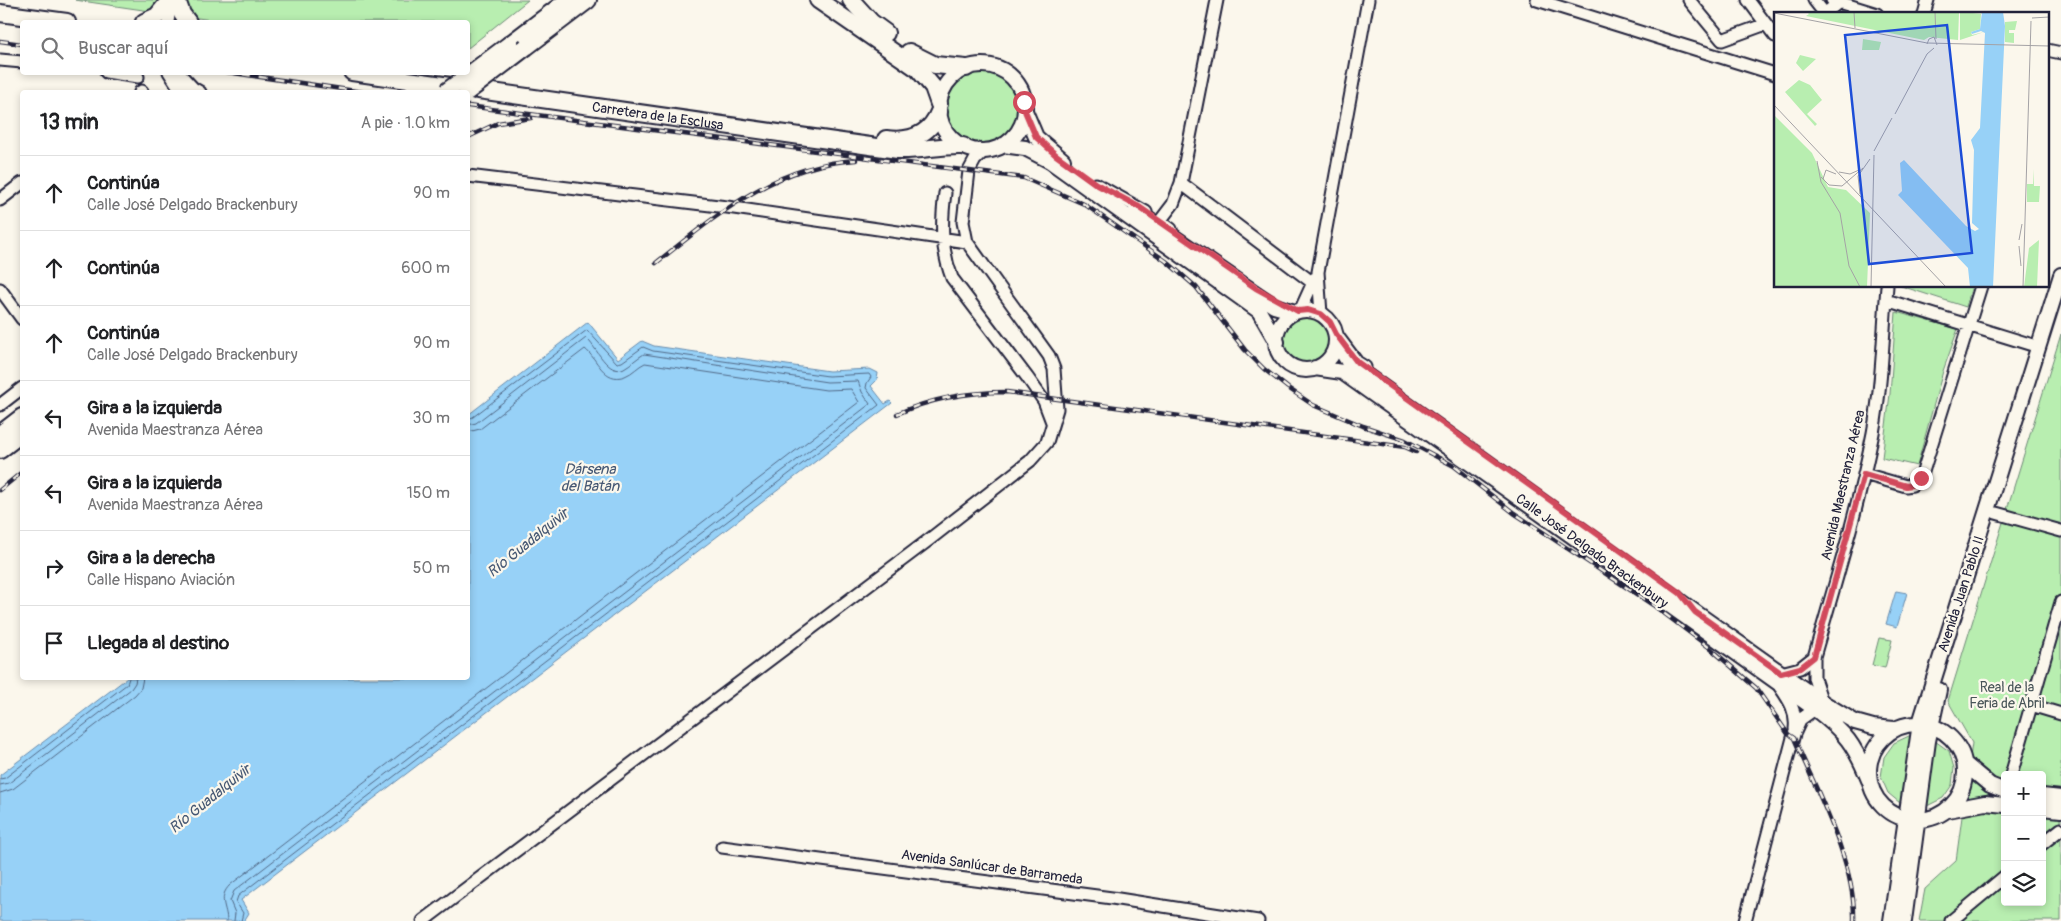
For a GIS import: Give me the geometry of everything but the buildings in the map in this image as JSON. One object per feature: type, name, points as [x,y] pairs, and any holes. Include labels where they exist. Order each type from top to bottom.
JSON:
[{"type":"highway","points":[[148,20],[157,16],[170,0]]},
{"type":"highway","points":[[177,0],[186,20]]},
{"type":"highway","points":[[469,90],[568,0]]},
{"type":"highway","points":[[562,20],[588,0]]},
{"type":"highway","points":[[449,90],[518,46],[599,0]]},
{"type":"highway","points":[[818,0],[868,26],[915,56],[935,65],[966,68]]},
{"type":"highway","points":[[842,3],[918,69],[933,88],[939,108]]},
{"type":"highway","points":[[0,13],[52,20]]},
{"type":"highway","points":[[0,24],[20,27]]},
{"type":"highway","name":"Carretera de la Esclusa","points":[[373,75],[898,150],[945,145],[963,146]]},
{"type":"highway","name":"Carretera de la Esclusa","points":[[444,75],[896,140],[910,139],[929,130],[935,121],[939,108]]},
{"type":"highway","points":[[0,434],[20,419]]},
{"type":"highway","points":[[0,450],[20,435]]},
{"type":"main road","points":[[1003,145],[1025,148],[1050,161],[1259,311],[1277,342],[1283,358],[1291,365],[1302,369],[1315,368],[1330,358],[1336,338],[1330,322],[1321,314],[1315,311],[1298,311],[1274,306],[1056,155],[1036,137],[1025,111],[1022,94],[1014,79],[1000,68],[983,64],[966,68],[949,79],[942,90],[939,108],[947,133],[963,146],[984,151],[1003,145],[1016,134],[1025,111]]},
{"type":"main road","name":"Avenida Juan Pablo II","points":[[1891,921],[1901,848],[1911,820],[1931,726],[1932,700],[2061,275]]},
{"type":"main road","name":"Avenida Juan Pablo II","points":[[1932,700],[1996,513],[2061,303]]},
{"type":"main road","points":[[1277,342],[1280,327],[1286,318],[1298,311]]},
{"type":"main road","name":"Calle José Delgado Brackenbury","points":[[1336,338],[1349,363],[1695,612],[1779,678]]},
{"type":"main road","name":"Calle José Delgado Brackenbury","points":[[1315,368],[1342,372],[1818,705],[1855,722],[1873,727],[1931,726]]},
{"type":"main road","points":[[1869,780],[1870,763],[1876,747],[1887,734],[1915,717],[1932,700]]},
{"type":"main road","name":"Calle José Delgado Brackenbury","points":[[1818,705],[1848,738],[1856,750],[1877,799],[1892,813]]},
{"type":"main road","points":[[1913,857],[1922,837],[1956,800],[1962,789],[1965,777],[1965,764],[1961,751],[1954,740],[1931,726]]},
{"type":"main road","points":[[1965,764],[1990,785],[2001,789]]},
{"type":"main road","points":[[2046,796],[2061,798]]},
{"type":"main road","points":[[1892,813],[1911,820],[1986,803],[2001,805]]},
{"type":"main road","points":[[2046,808],[2061,810]]},
{"type":"main road","points":[[1892,813],[1901,848]]},
{"type":"main road","name":"Avenida Juan Pablo II","points":[[1904,921],[1913,857],[1911,820]]},
{"type":"street","points":[[168,20],[170,0]]},
{"type":"street","points":[[1160,221],[1173,204],[1182,183],[1218,0]]},
{"type":"street","points":[[1096,184],[1139,207],[1256,288],[1298,311],[1318,272],[1368,0]]},
{"type":"street","points":[[1537,0],[1774,74]]},
{"type":"street","points":[[1688,0],[1722,40],[1766,24]]},
{"type":"street","points":[[1748,0],[1774,35]]},
{"type":"street","points":[[1814,0],[1823,12]]},
{"type":"street","points":[[1827,12],[1838,1],[1860,12]]},
{"type":"street","points":[[2048,50],[2061,53]]},
{"type":"street","points":[[0,60],[20,62]]},
{"type":"street","points":[[130,75],[138,76]]},
{"type":"street","points":[[171,75],[181,90]]},
{"type":"street","points":[[181,75],[196,90]]},
{"type":"street","points":[[423,921],[930,539],[1030,461],[1047,442],[1057,409],[1054,369],[1049,356],[967,242],[963,222],[969,171],[974,160],[984,151]]},
{"type":"street","points":[[470,176],[727,207],[967,242]]},
{"type":"street","points":[[1182,183],[1313,283]]},
{"type":"street","points":[[0,200],[20,185]]},
{"type":"street","points":[[945,193],[942,239],[945,259],[952,278],[1027,377],[1044,402],[1052,422]]},
{"type":"street","points":[[1318,272],[1321,314]]},
{"type":"street","name":"Avenida Maestranza Aérea","points":[[1818,705],[1814,678],[1814,657],[1864,474],[1880,386],[1887,288]]},
{"type":"street","points":[[1864,474],[1906,486],[1912,485],[1921,478],[1980,288]]},
{"type":"street","points":[[0,289],[20,316]]},
{"type":"street","points":[[1886,300],[2039,347]]},
{"type":"street","points":[[0,405],[20,390]]},
{"type":"street","points":[[1996,513],[2061,531]]},
{"type":"street","points":[[2012,771],[2061,602]]},
{"type":"street","points":[[1745,921],[1794,734],[1796,719],[1794,709],[1779,678],[1800,668],[1814,657]]},
{"type":"street","points":[[1794,734],[1801,718],[1818,705]]},
{"type":"street","points":[[2031,705],[2061,714]]},
{"type":"street","points":[[2046,841],[2061,829]]},
{"type":"street","name":"Avenida Sanlúcar de Barrameda","points":[[722,847],[1112,898],[1258,921]]},
{"type":"street","points":[[1955,920],[2001,880]]},
{"type":"green space","points":[[75,0],[528,0],[470,46],[470,20],[211,20]]},
{"type":"green space","points":[[982,70],[1003,76],[1013,86],[1019,107],[1013,128],[1003,138],[982,144],[961,138],[951,128],[945,107],[951,86],[961,76]]},
{"type":"green space","points":[[1907,288],[1971,288],[1966,307]]},
{"type":"green space","points":[[1896,312],[1958,329],[1943,371],[1917,466],[1882,458],[1890,394]]},
{"type":"green space","points":[[1307,316],[1316,318],[1324,323],[1329,331],[1331,340],[1329,349],[1324,357],[1316,362],[1307,364],[1298,362],[1290,357],[1285,349],[1283,340],[1285,331],[1290,323],[1298,318]]},
{"type":"green space","name":"Real de la Feria de Abril","points":[[2061,334],[2061,921],[1919,921],[1925,889],[1956,861],[1972,743],[1948,701]]},
{"type":"green space","points":[[1879,638],[1892,640],[1885,668],[1872,665]]},
{"type":"green space","points":[[1911,735],[1900,803],[1888,793],[1881,777],[1884,757],[1894,743]]},
{"type":"green space","points":[[1935,741],[1949,751],[1954,768],[1952,785],[1943,798],[1927,806]]},
{"type":"water","name":"Dársena del Batán","points":[[588,322],[618,359],[642,341],[654,346],[829,371],[870,369],[878,373],[877,380],[871,386],[885,404],[890,401],[892,403],[241,900],[249,913],[244,921],[0,921],[0,775],[124,680],[470,680],[470,413]]},
{"type":"water","points":[[1896,591],[1907,593],[1897,627],[1886,624]]},
{"type":"railway","points":[[0,41],[20,44]]},
{"type":"railway","points":[[247,75],[348,90]]},
{"type":"railway","points":[[470,106],[1024,178],[1084,204],[1166,261],[1196,287],[1245,350],[1264,369],[1288,388],[1313,405],[1363,426],[1405,440],[1454,466],[1514,513],[1653,605],[1710,648],[1756,688],[1788,734],[1794,738],[1824,804],[1849,876],[1854,921]]},
{"type":"railway","points":[[470,136],[498,123],[531,118]]},
{"type":"railway","points":[[656,263],[724,211],[748,195],[773,182],[799,171],[826,164],[856,160]]},
{"type":"railway","points":[[897,414],[910,408],[951,397],[978,393],[1007,392],[1405,447],[1416,452]]},
{"type":"railway","points":[[0,490],[20,474]]},
{"type":"route","points":[[1024,102],[1025,111],[1036,137],[1056,155],[1096,184],[1139,207],[1256,288],[1298,311],[1315,311],[1326,317],[1357,362],[1680,593],[1695,612],[1781,673],[1800,668],[1814,657],[1864,474],[1906,486],[1918,482],[1921,478]]},
{"type":"water label","name":"Río Guadalquivir","points":[[528,543]]},
{"type":"water label","name":"Río Guadalquivir","points":[[210,799]]}]
